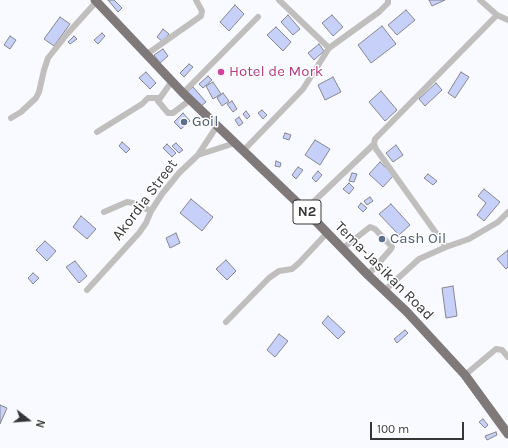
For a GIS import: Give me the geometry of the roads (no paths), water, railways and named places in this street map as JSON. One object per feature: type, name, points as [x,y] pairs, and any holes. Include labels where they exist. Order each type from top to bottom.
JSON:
[{"type":"highway","name":"Tema-Jasikan Road","points":[[96,1],[172,82],[305,210],[342,249],[407,312],[465,376],[508,434]]},
{"type":"street","points":[[147,54],[202,16],[202,11],[196,0]]},
{"type":"street","points":[[279,0],[329,48]]},
{"type":"street","points":[[243,151],[303,89],[329,48],[379,12],[388,3],[388,0]]},
{"type":"street","points":[[480,0],[497,15],[508,20]]},
{"type":"street","points":[[11,118],[21,112],[36,98],[48,58],[96,1]]},
{"type":"street","points":[[305,210],[374,144],[376,139],[497,15]]},
{"type":"street","points":[[183,93],[258,17]]},
{"type":"street","points":[[172,82],[158,101],[168,113],[171,114],[190,100]]},
{"type":"street","points":[[97,132],[142,104],[148,98],[159,98]]},
{"type":"street","points":[[198,155],[217,126]]},
{"type":"street","name":"Akordia Street","points":[[87,290],[139,233],[162,194],[179,173],[198,155],[235,143]]},
{"type":"street","points":[[374,144],[380,155],[446,247]]},
{"type":"street","points":[[104,212],[127,202],[151,211]]},
{"type":"street","points":[[384,291],[419,259],[446,247],[469,240],[498,222],[508,212]]},
{"type":"street","points":[[342,249],[370,227],[375,228],[392,247],[368,275]]},
{"type":"street","points":[[226,322],[269,278],[279,271],[292,269],[327,233]]},
{"type":"street","points":[[465,376],[496,349],[502,350],[508,357]]},
{"type":"place","name":"Hotel de Mork","points":[[221,72]]},
{"type":"place","name":"Goil","points":[[184,122]]},
{"type":"place","name":"Cash Oil","points":[[382,239]]}]
